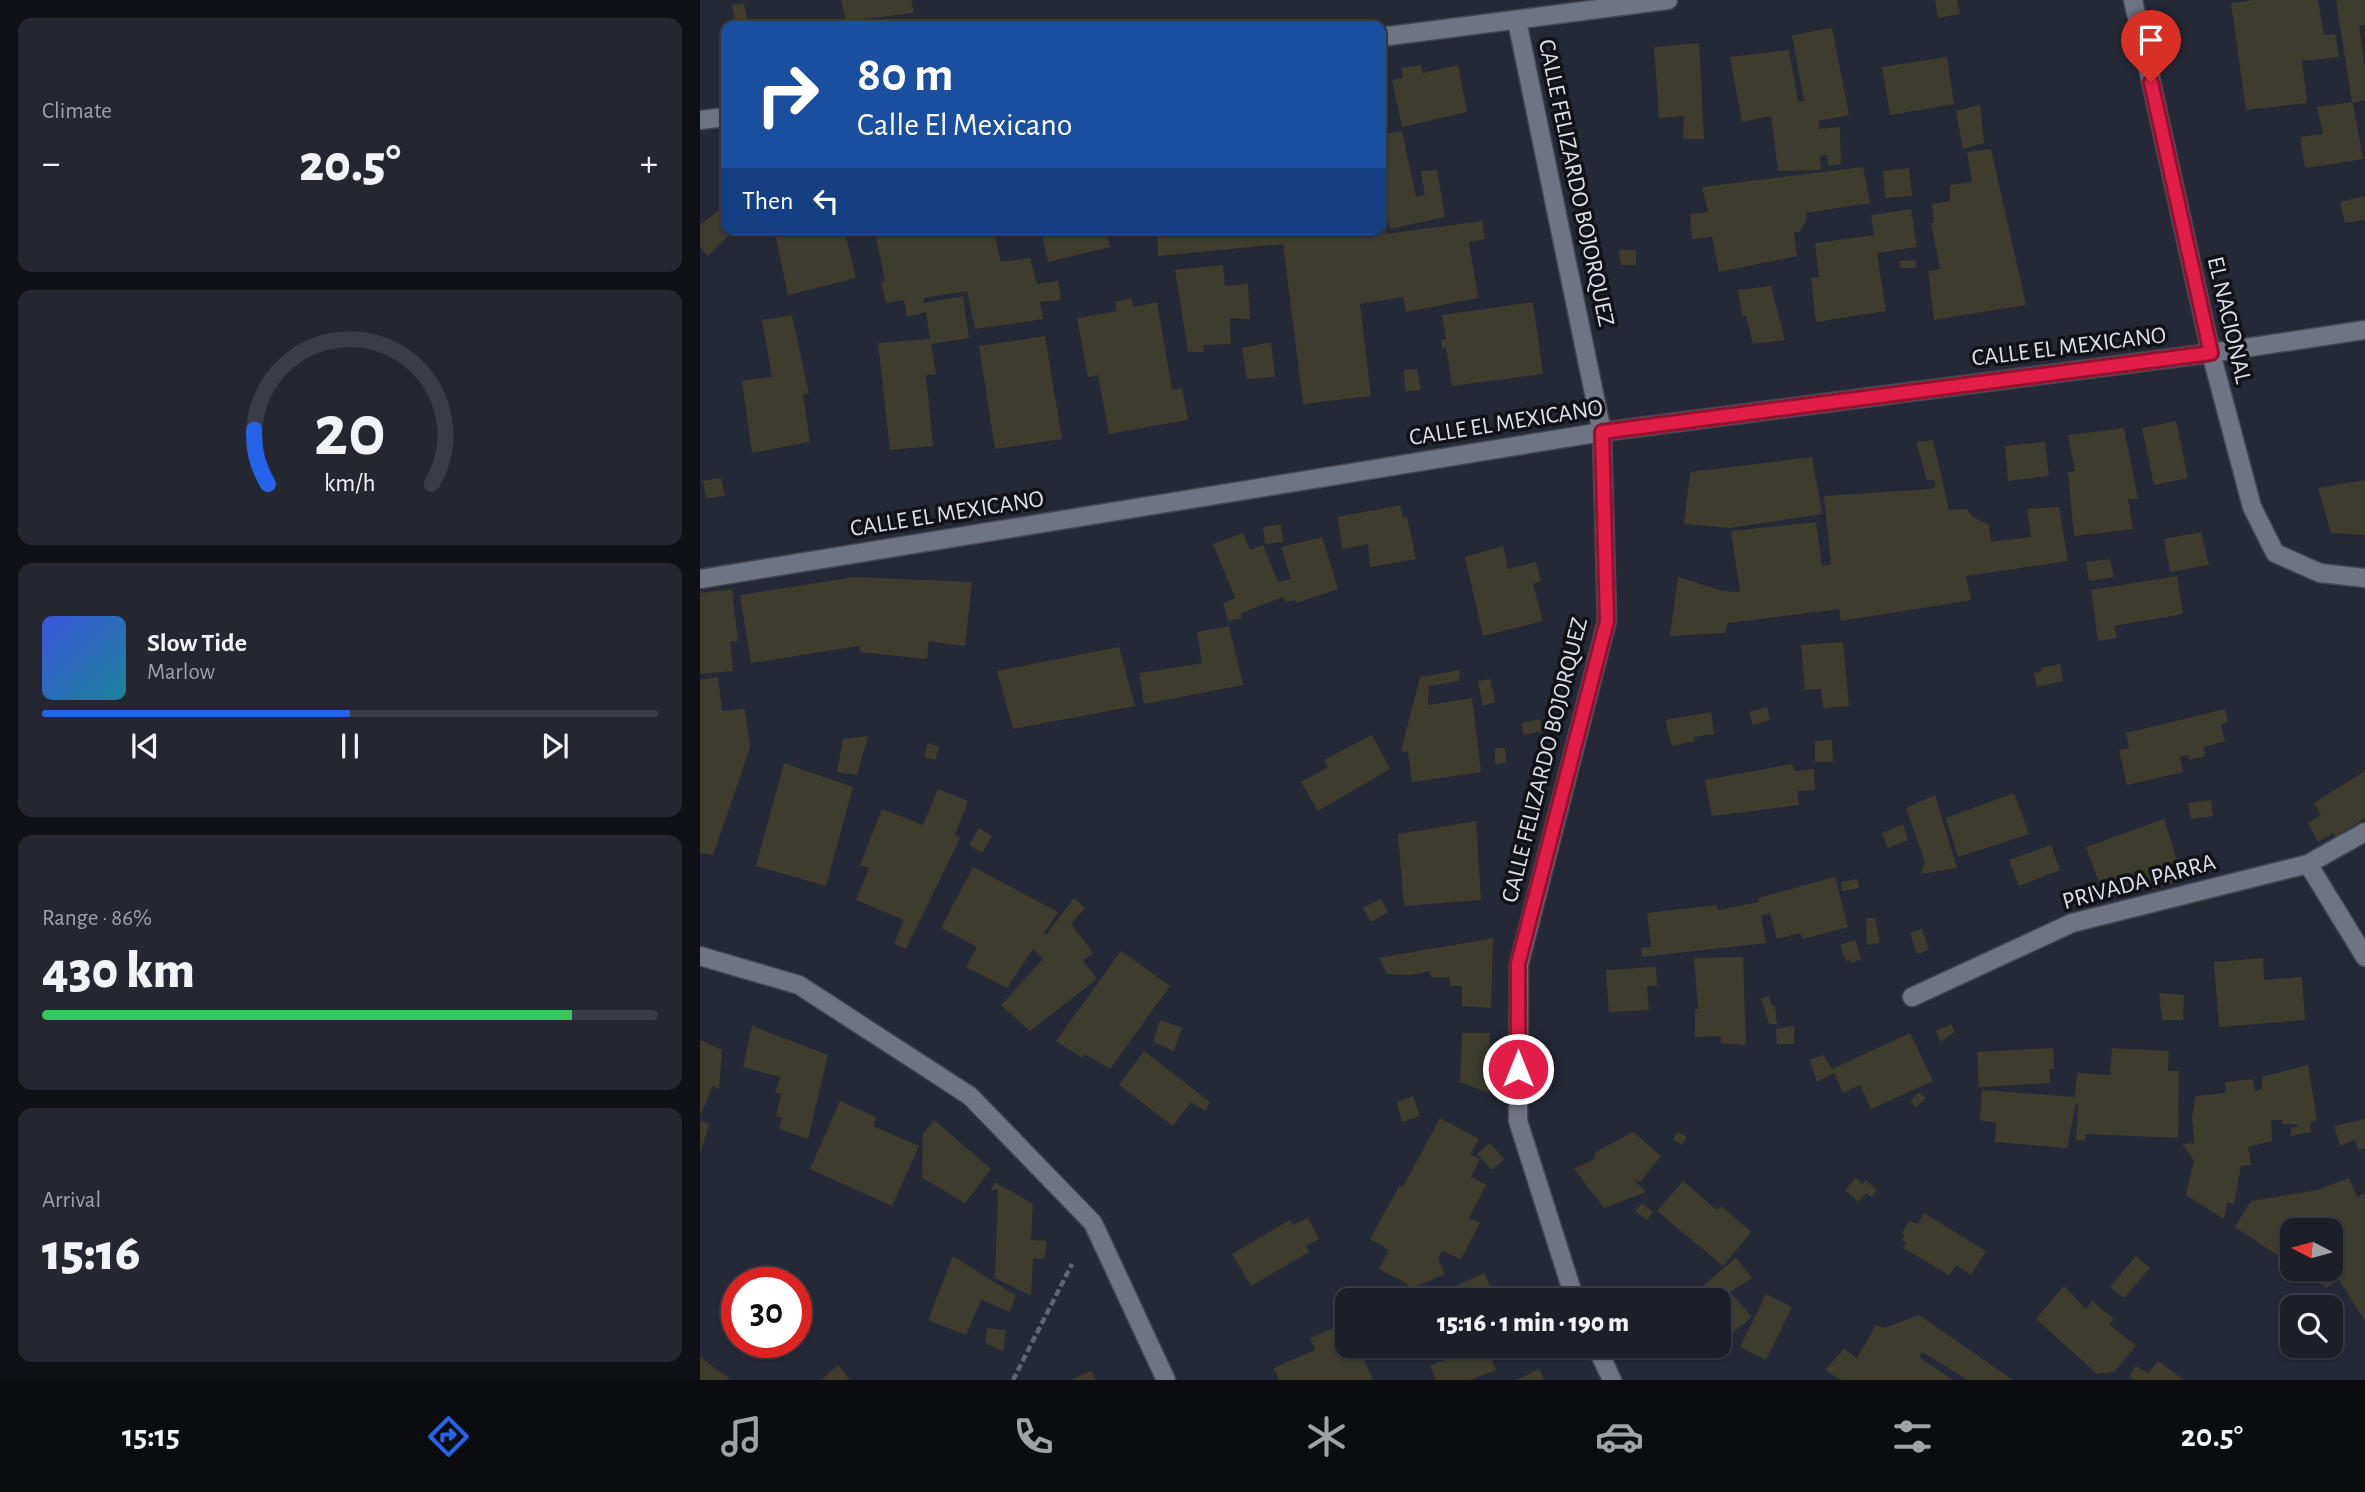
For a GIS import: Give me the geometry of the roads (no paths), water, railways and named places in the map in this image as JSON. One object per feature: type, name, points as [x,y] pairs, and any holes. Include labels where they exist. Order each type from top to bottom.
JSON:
[{"type":"street","points":[[1386,36],[1668,0]]},
{"type":"street","name":"EL NACIONAL","points":[[2133,0],[2211,353],[2252,507],[2275,553],[2320,573],[2365,578]]},
{"type":"street","name":"CALLE FELIZARDO BOJORQUEZ","points":[[1517,21],[1602,432],[1607,621],[1518,964],[1518,1121],[1571,1288]]},
{"type":"street","points":[[700,120],[721,118]]},
{"type":"street","name":"CALLE EL MEXICANO","points":[[700,579],[1602,432],[2211,353],[2365,330]]},
{"type":"street","points":[[2365,832],[2308,864],[2365,957]]},
{"type":"street","name":"PRIVADA PARRA","points":[[1912,997],[2072,923],[2308,864]]},
{"type":"street","points":[[700,956],[799,985],[970,1096],[1093,1223],[1166,1380]]},
{"type":"street","points":[[1602,1358],[1612,1380]]}]
